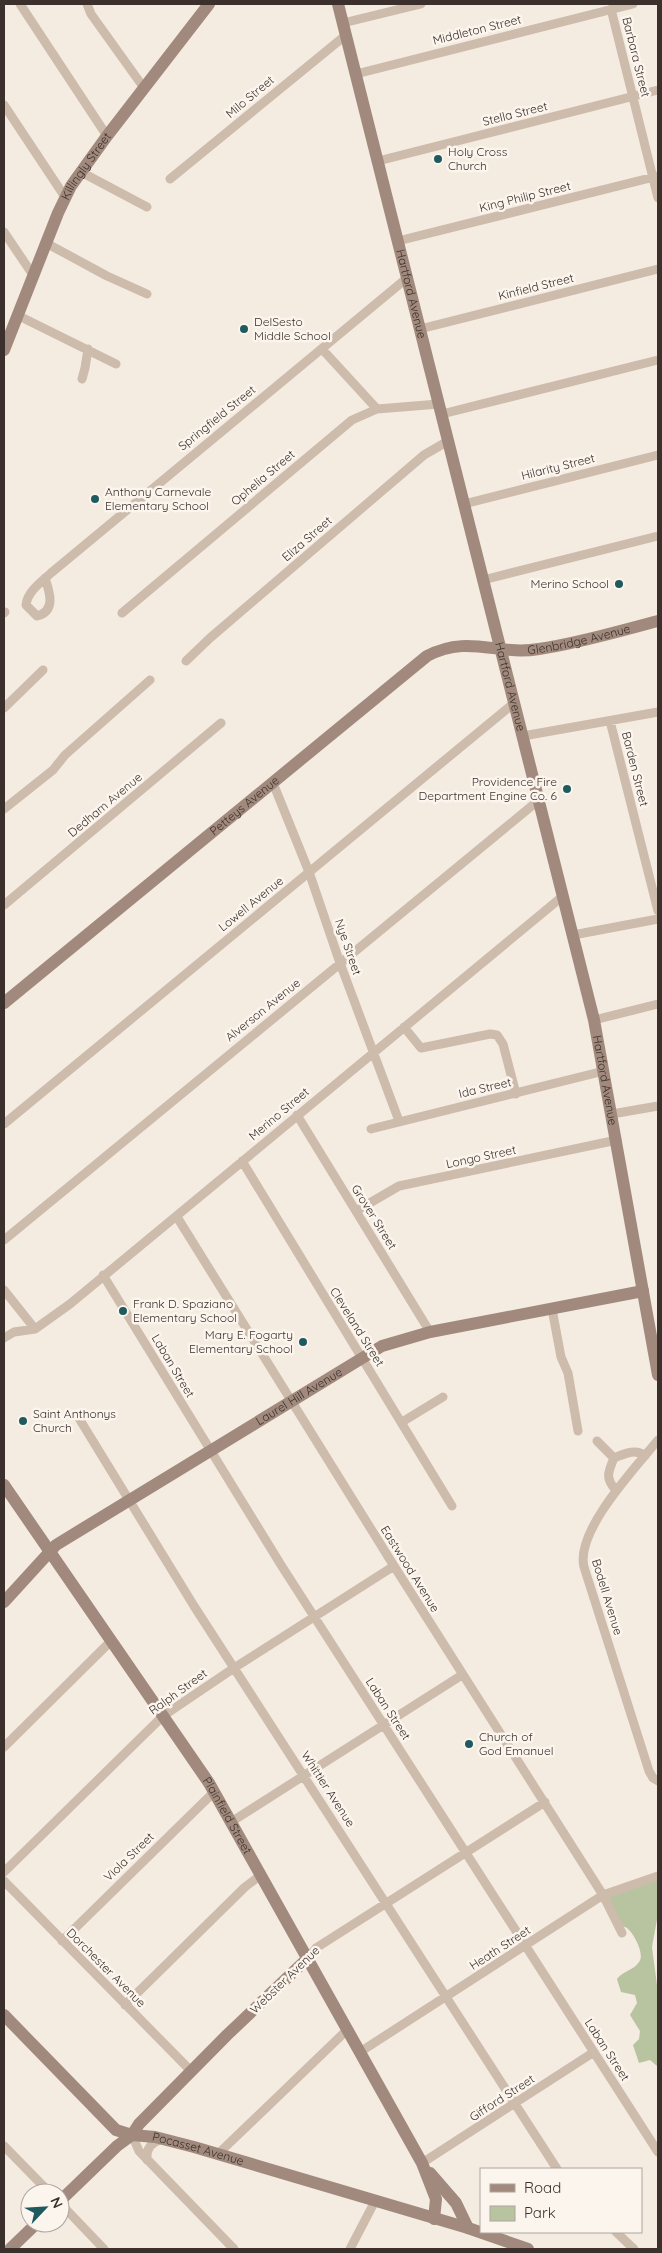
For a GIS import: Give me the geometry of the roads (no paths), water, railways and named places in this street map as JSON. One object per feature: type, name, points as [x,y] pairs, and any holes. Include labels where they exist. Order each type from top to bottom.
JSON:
[{"type":"main road","name":"Killingly Street","points":[[4,350],[65,197],[106,136],[209,4]]},
{"type":"main road","name":"Hartford Avenue","points":[[338,4],[594,1020],[658,1375]]},
{"type":"main road","name":"Glenbridge Avenue","points":[[501,649],[518,651],[538,649],[577,642],[658,621]]},
{"type":"main road","name":"Petteys Avenue","points":[[4,1003],[428,656],[438,650],[457,645],[501,649]]},
{"type":"main road","name":"Laurel Hill Avenue","points":[[4,1602],[56,1545],[209,1450],[390,1342],[430,1332],[643,1291]]},
{"type":"main road","name":"Plainfield Street","points":[[4,1486],[214,1792],[422,2163],[436,2199],[434,2219]]},
{"type":"main road","name":"Webster Avenue","points":[[70,2192],[116,2146],[132,2136],[139,2124],[227,2035],[308,1958]]},
{"type":"main road","name":"Pocasset Avenue","points":[[4,2014],[116,2130],[132,2136],[162,2139],[218,2154],[434,2219]]},
{"type":"main road","name":"Plainfield Street","points":[[422,2163],[456,2203],[468,2228]]},
{"type":"main road","points":[[434,2219],[480,2232]]},
{"type":"main road","points":[[10,2249],[27,2233]]},
{"type":"main road","points":[[482,2233],[528,2249]]},
{"type":"street","points":[[20,4],[106,136]]},
{"type":"street","points":[[87,4],[91,14],[144,88]]},
{"type":"street","points":[[345,29],[421,4]]},
{"type":"street","name":"Middleton Street","points":[[356,74],[633,4]]},
{"type":"street","name":"Barbara Street","points":[[611,10],[633,97],[656,176],[658,198]]},
{"type":"street","name":"Milo Street","points":[[170,179],[345,29]]},
{"type":"street","name":"Stella Street","points":[[378,161],[658,90]]},
{"type":"street","points":[[4,105],[65,197]]},
{"type":"street","points":[[81,172],[146,207]]},
{"type":"street","name":"King Philip Street","points":[[398,242],[656,176]]},
{"type":"street","points":[[4,232],[33,275]]},
{"type":"street","points":[[46,243],[107,276],[148,294]]},
{"type":"street","name":"Kinfield Street","points":[[420,329],[658,269]]},
{"type":"street","name":"Springfield Street","points":[[45,578],[407,278]]},
{"type":"street","points":[[19,316],[116,364]]},
{"type":"street","points":[[82,379],[88,349]]},
{"type":"street","points":[[322,349],[377,409]]},
{"type":"street","name":"Ophelia Street","points":[[122,613],[352,420],[377,409],[440,409],[658,360]]},
{"type":"street","name":"Eliza Street","points":[[186,661],[210,638],[424,455],[448,440]]},
{"type":"street","name":"Hilarity Street","points":[[464,504],[658,455]]},
{"type":"street","points":[[484,580],[658,536]]},
{"type":"street","points":[[4,708],[43,670]]},
{"type":"street","points":[[4,809],[53,770],[65,755],[150,680]]},
{"type":"street","name":"Lowell Avenue","points":[[4,1124],[514,703]]},
{"type":"street","points":[[523,736],[658,712]]},
{"type":"street","name":"Barden Street","points":[[610,721],[658,911]]},
{"type":"street","name":"Dedham Avenue","points":[[4,905],[221,723]]},
{"type":"street","name":"Nye Street","points":[[273,782],[310,872],[340,963],[399,1121]]},
{"type":"street","name":"Alverson Avenue","points":[[4,1240],[539,800]]},
{"type":"street","name":"Merino Street","points":[[4,1338],[14,1332],[35,1329],[70,1304],[563,896]]},
{"type":"street","points":[[573,934],[658,918]]},
{"type":"street","points":[[594,1020],[658,1004]]},
{"type":"street","points":[[404,1026],[421,1048],[490,1034],[497,1035],[503,1044],[516,1094]]},
{"type":"street","name":"Ida Street","points":[[371,1129],[604,1071]]},
{"type":"street","points":[[612,1114],[658,1106]]},
{"type":"street","name":"Grover Street","points":[[297,1115],[430,1332]]},
{"type":"street","name":"Longo Street","points":[[356,1211],[400,1186],[616,1140]]},
{"type":"street","name":"Cleveland Street","points":[[242,1161],[452,1506]]},
{"type":"street","name":"Eastwood Avenue","points":[[177,1217],[462,1675],[603,1895],[622,1933]]},
{"type":"street","name":"Laban Street","points":[[103,1275],[209,1450],[658,2152]]},
{"type":"street","points":[[4,1290],[35,1329]]},
{"type":"street","points":[[552,1309],[561,1358],[568,1373],[578,1431]]},
{"type":"street","points":[[402,1422],[443,1397]]},
{"type":"street","name":"Whittier Avenue","points":[[80,1420],[234,1668],[556,2168]]},
{"type":"street","name":"Bodell Avenue","points":[[656,1780],[649,1771],[582,1560],[586,1542],[602,1510],[616,1490],[658,1440]]},
{"type":"street","points":[[597,1441],[614,1458]]},
{"type":"street","points":[[614,1458],[635,1452],[640,1452],[645,1456]]},
{"type":"street","points":[[614,1458],[608,1472],[608,1480],[616,1490]]},
{"type":"street","name":"Ralph Street","points":[[4,1872],[163,1716],[234,1668],[394,1566]]},
{"type":"street","points":[[4,1747],[111,1641]]},
{"type":"street","points":[[231,1822],[462,1675]]},
{"type":"street","name":"Viola Street","points":[[62,1941],[214,1792]]},
{"type":"street","name":"Webster Avenue","points":[[308,1958],[315,1949],[545,1802]]},
{"type":"street","points":[[125,2005],[245,1887],[261,1875]]},
{"type":"street","name":"Heath Street","points":[[360,2052],[603,1895],[658,1876]]},
{"type":"street","name":"Dorchester Avenue","points":[[4,1881],[192,2072]]},
{"type":"street","points":[[218,2154],[347,2030]]},
{"type":"street","name":"Gifford Street","points":[[422,2163],[594,2052]]},
{"type":"street","points":[[132,2136],[139,2151],[147,2160],[234,2249]]},
{"type":"street","points":[[147,2160],[146,2153],[151,2144],[162,2139]]},
{"type":"street","points":[[4,2146],[40,2183]]},
{"type":"street","points":[[353,2248],[375,2201]]},
{"type":"street","points":[[70,2213],[104,2249]]},
{"type":"street","points":[[617,2233],[634,2249]]},
{"type":"place","name":"Holy Cross Church","points":[[438,159]]},
{"type":"place","name":"DelSesto Middle School","points":[[244,329]]},
{"type":"place","name":"Anthony Carnevale Elementary School","points":[[95,499]]},
{"type":"place","name":"Merino School","points":[[619,584]]},
{"type":"place","name":"Providence Fire Department Engine Co. 6","points":[[567,789]]},
{"type":"place","name":"Frank D. Spaziano Elementary School","points":[[123,1311]]},
{"type":"place","name":"Mary E. Fogarty Elementary School","points":[[303,1342]]},
{"type":"place","name":"Saint Anthonys Church","points":[[23,1421]]},
{"type":"place","name":"Church of God Emanuel","points":[[469,1744]]}]
